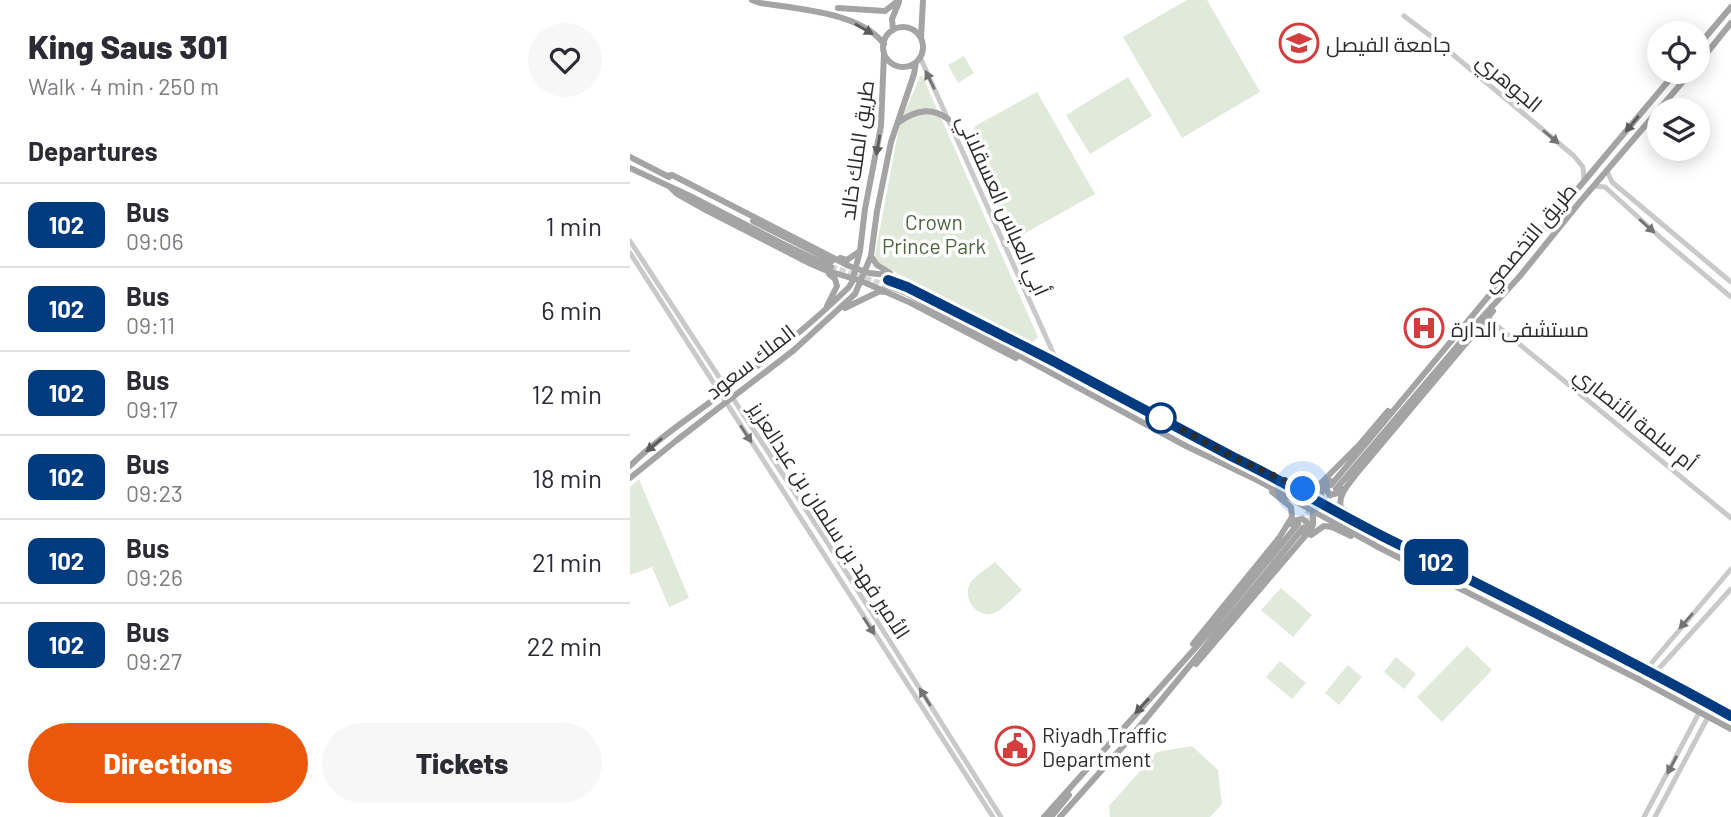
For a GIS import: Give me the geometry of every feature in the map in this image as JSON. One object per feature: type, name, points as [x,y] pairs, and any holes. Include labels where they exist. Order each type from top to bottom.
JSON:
[{"type":"main road","points":[[752,0],[829,13],[862,27],[884,44]]},
{"type":"main road","points":[[893,30],[892,19],[899,0]]},
{"type":"main road","points":[[838,8],[885,11],[899,0]]},
{"type":"main road","points":[[921,40],[912,30],[893,30],[884,44],[884,53],[898,66],[904,67],[918,60],[922,51],[923,0]]},
{"type":"main road","points":[[1710,32],[1731,7]]},
{"type":"main road","points":[[1710,49],[1731,23]]},
{"type":"main road","name":"طريق الملك خالد","points":[[860,251],[881,125],[884,53]]},
{"type":"main road","name":"طريق الملك خالد","points":[[871,256],[891,142],[918,60]]},
{"type":"main road","name":"طريق التخصصي","points":[[1666,84],[1584,180],[1334,487],[1520,276],[1681,84]]},
{"type":"main road","points":[[897,123],[907,116],[925,110],[948,119]]},
{"type":"main road","points":[[630,157],[838,273],[841,263],[824,251]]},
{"type":"main road","points":[[630,168],[690,195],[853,278],[911,303]]},
{"type":"main road","points":[[667,176],[680,179],[852,267],[901,279]]},
{"type":"main road","points":[[824,251],[845,260],[860,251]]},
{"type":"main road","name":"الملك سعود","points":[[630,466],[827,308],[849,287],[853,278],[852,267],[860,251]]},
{"type":"main road","points":[[871,256],[877,265],[1059,366],[1233,457],[1308,489],[1321,482],[1360,444]]},
{"type":"main road","name":"الملك سعود","points":[[630,478],[794,350],[838,312],[855,294],[871,256]]},
{"type":"main road","points":[[827,308],[837,283],[829,266]]},
{"type":"main road","points":[[901,279],[884,276],[878,281],[878,286],[996,349],[1038,365]]},
{"type":"main road","points":[[1325,510],[1520,276]]},
{"type":"main road","points":[[1051,360],[907,287],[886,282],[1186,446],[1300,504],[1325,510],[1449,568],[1731,716]]},
{"type":"main road","points":[[838,312],[880,291],[911,303]]},
{"type":"main road","points":[[1325,510],[1321,489],[1325,482],[1446,344],[1458,335]]},
{"type":"main road","points":[[1357,473],[1338,493],[1330,495],[1327,492],[1329,483],[1360,444]]},
{"type":"main road","points":[[1263,471],[1308,496],[1380,548],[1731,729]]},
{"type":"main road","points":[[1357,473],[1340,496],[1341,508],[1385,537]]},
{"type":"main road","points":[[1257,480],[1292,507],[1292,517],[1279,538]]},
{"type":"main road","points":[[1177,681],[1205,654],[1311,529],[1313,508],[1308,496]]},
{"type":"main road","points":[[1170,675],[1299,513],[1313,508],[1325,510]]},
{"type":"main road","points":[[1279,538],[1297,520],[1307,522],[1308,528],[1293,550]]},
{"type":"main road","points":[[1044,817],[1301,526],[1126,743],[1060,817]]},
{"type":"main road","points":[[1293,550],[1324,526],[1380,548]]},
{"type":"main road","points":[[1051,817],[1079,783],[1086,770]]},
{"type":"street","points":[[1726,13],[1730,0]]},
{"type":"street","name":"الجوهري","points":[[1404,16],[1574,156],[1583,167],[1584,180]]},
{"type":"street","name":"أبي العباس العسقلاني","points":[[918,60],[948,119],[1059,366]]},
{"type":"street","points":[[1607,171],[1612,182],[1731,282]]},
{"type":"street","points":[[1594,187],[1605,187],[1731,297]]},
{"type":"street","name":"الأمير فهد بن سلمان بن عبدالعزيز","points":[[630,241],[834,553],[1001,817]]},
{"type":"street","name":"الأمير فهد بن سلمان بن عبدالعزيز","points":[[630,253],[993,817]]},
{"type":"street","name":"أم سلمة الأنصاري","points":[[1488,317],[1731,518]]},
{"type":"street","points":[[1638,679],[1731,569]]},
{"type":"street","points":[[1647,684],[1731,589]]},
{"type":"street","points":[[1644,817],[1699,713]]},
{"type":"street","points":[[1655,817],[1708,717]]},
{"type":"green space","points":[[1187,0],[1207,0],[1260,92],[1182,138],[1123,37]]},
{"type":"green space","points":[[964,56],[974,73],[958,83],[948,65]]},
{"type":"green space","name":"Crown Prince Park","points":[[921,75],[1038,337],[1030,345],[880,264],[875,255],[900,122]]},
{"type":"green space","points":[[1128,77],[1152,116],[1090,154],[1066,115]]},
{"type":"green space","points":[[1037,92],[1095,194],[1013,240],[970,143],[975,126]]},
{"type":"green space","points":[[639,479],[689,598],[669,607],[652,567],[630,575],[630,487]]},
{"type":"green space","points":[[995,562],[1022,590],[996,612],[984,614],[970,602],[968,590],[974,578]]},
{"type":"green space","points":[[1281,588],[1312,615],[1293,637],[1261,610]]},
{"type":"green space","points":[[1467,646],[1492,670],[1442,722],[1417,697]]},
{"type":"green space","points":[[1396,657],[1416,674],[1404,689],[1384,672]]},
{"type":"green space","points":[[1280,661],[1306,683],[1292,699],[1266,677]]},
{"type":"green space","points":[[1348,665],[1362,677],[1339,705],[1325,693]]},
{"type":"green space","points":[[1192,746],[1218,770],[1222,804],[1210,817],[1110,817],[1109,806],[1157,752]]},
{"type":"tunnel","points":[[831,267],[885,285]]},
{"type":"tunnel","points":[[1301,521],[1330,487]]},
{"type":"tunnel","points":[[1304,527],[1333,492]]},
{"type":"bus line","name":"102","points":[[888,280],[1051,360],[1331,509],[1731,716]]},
{"type":"place","name":"جامعة الفيصل","points":[[1299,43]]},
{"type":"place","name":"مستشفى الدارة","points":[[1424,328]]},
{"type":"place","name":"Riyadh Traffic Department","points":[[1015,746]]},
{"type":"route","points":[[1161,418],[1233,457],[1303,489]]}]
